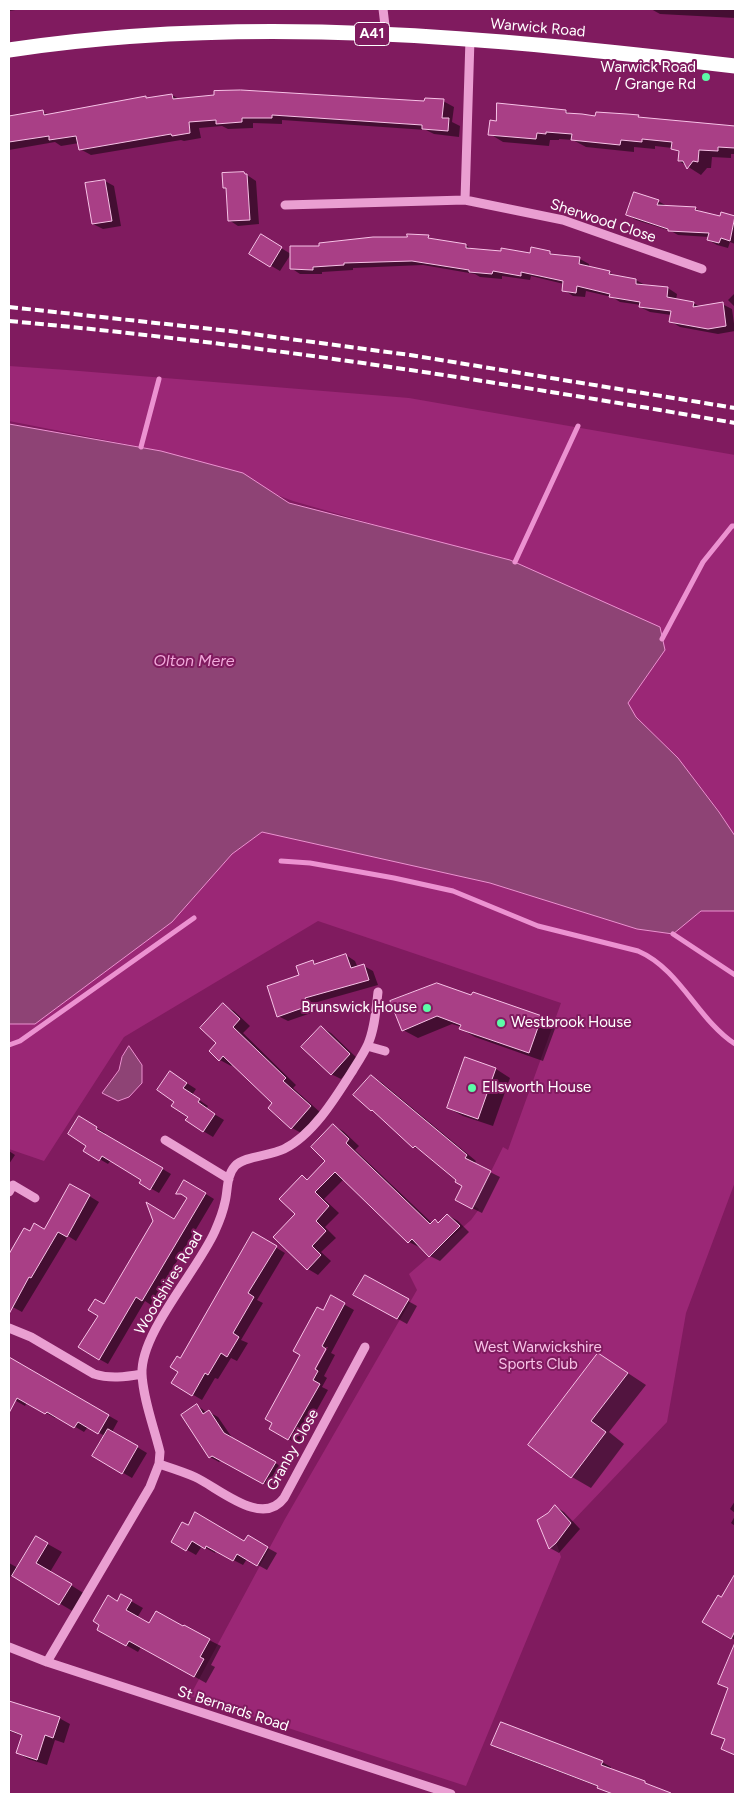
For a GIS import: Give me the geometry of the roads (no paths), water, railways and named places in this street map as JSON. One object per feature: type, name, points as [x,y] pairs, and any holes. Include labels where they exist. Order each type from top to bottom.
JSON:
[{"type":"highway","name":"Warwick Road","points":[[9,50],[54,43],[171,34],[285,32],[386,34],[608,51],[735,66]]},
{"type":"street","points":[[383,9],[386,34]]},
{"type":"street","points":[[465,200],[470,39]]},
{"type":"street","name":"Sherwood Close","points":[[285,206],[465,200],[563,220],[702,269]]},
{"type":"street","name":"Woodshires Road","points":[[47,1662],[150,1487],[159,1464],[160,1452],[142,1374],[145,1352],[153,1334],[214,1234],[226,1202],[232,1171],[236,1164],[249,1158],[269,1155],[286,1148],[300,1139],[334,1101],[367,1046],[371,1035],[378,992]]},
{"type":"street","points":[[367,1046],[385,1051]]},
{"type":"street","points":[[164,1140],[229,1179]]},
{"type":"street","points":[[9,1192],[13,1185],[35,1198]]},
{"type":"street","points":[[9,1328],[31,1337],[102,1377],[123,1378],[142,1374]]},
{"type":"street","name":"Granby Close","points":[[159,1464],[196,1477],[239,1502],[250,1506],[262,1510],[279,1505],[365,1346]]},
{"type":"street","name":"St Bernards Road","points":[[9,1647],[47,1662],[451,1794]]},
{"type":"water","name":"Olton Mere","points":[[9,424],[161,451],[243,473],[289,503],[510,560],[660,627],[665,650],[628,703],[636,717],[678,758],[735,836],[735,911],[701,911],[673,934],[637,929],[490,883],[262,832],[232,854],[172,922],[35,1024],[9,1024]]},
{"type":"water","points":[[129,1046],[142,1065],[142,1083],[129,1097],[118,1101],[102,1093],[119,1070],[122,1057]]},
{"type":"waterway","points":[[141,447],[159,379]]},
{"type":"waterway","points":[[515,562],[578,426]]},
{"type":"waterway","points":[[662,639],[703,562],[732,526],[735,526]]},
{"type":"waterway","points":[[281,861],[310,863],[453,891],[538,926],[638,951],[653,959],[666,970],[710,1022],[735,1044]]},
{"type":"waterway","points":[[9,1045],[20,1041],[194,918]]},
{"type":"waterway","points":[[673,934],[735,975]]},
{"type":"railway","points":[[9,307],[230,331],[410,355],[735,408]]},
{"type":"railway","points":[[9,321],[191,340],[373,364],[735,423]]},
{"type":"place","name":"Warwick Road / Grange Rd","points":[[706,77]]},
{"type":"place","name":"Brunswick House","points":[[427,1008]]},
{"type":"place","name":"Westbrook House","points":[[501,1023]]},
{"type":"place","name":"Ellsworth House","points":[[472,1088]]},
{"type":"park label","name":"West Warwickshire Sports Club","points":[[538,1356]]}]
